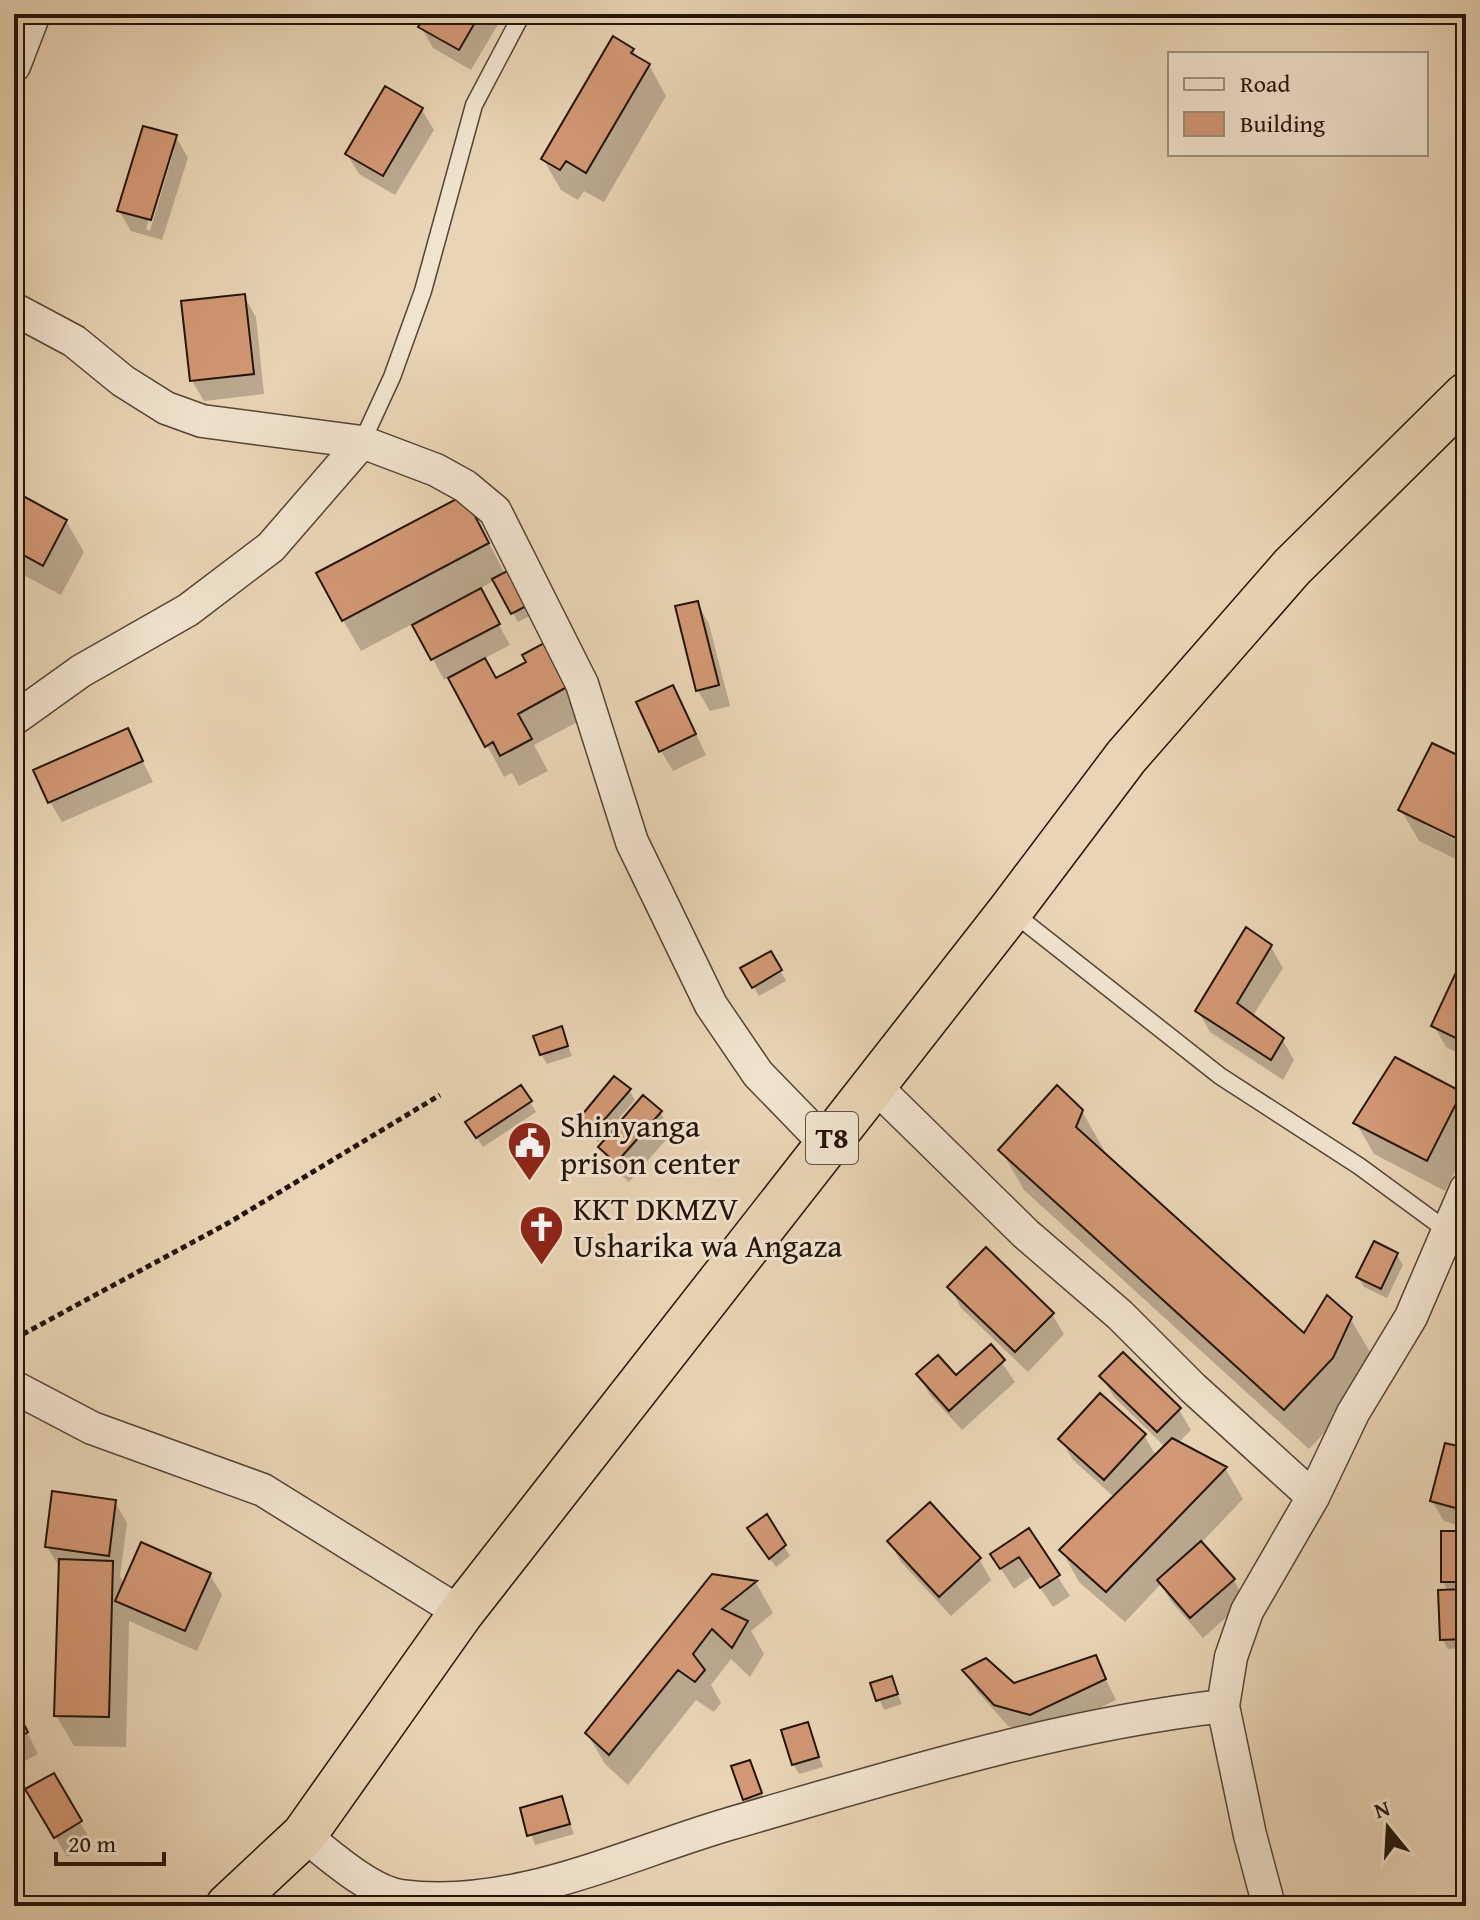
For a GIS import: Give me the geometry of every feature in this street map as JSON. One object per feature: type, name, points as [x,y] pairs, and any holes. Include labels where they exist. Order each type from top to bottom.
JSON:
[{"type":"highway","name":"T8","points":[[228,1906],[304,1835],[461,1613],[1010,911],[1126,757],[1292,567],[1466,395]]},
{"type":"street","points":[[14,66],[25,24]]},
{"type":"street","points":[[14,309],[74,341],[123,381],[166,408],[202,421],[362,442],[436,470],[465,486],[495,511],[582,684],[632,842],[711,1005],[758,1074],[826,1144]]},
{"type":"street","points":[[14,719],[81,671],[188,610],[271,547],[362,442]]},
{"type":"street","points":[[874,1085],[1026,1234],[1120,1315],[1193,1388],[1313,1497]]},
{"type":"street","points":[[1269,1906],[1250,1835],[1223,1706],[1231,1657],[1247,1611],[1313,1497],[1353,1413],[1411,1317],[1466,1189]]},
{"type":"street","points":[[14,1387],[92,1428],[263,1490],[461,1613]]},
{"type":"street","points":[[304,1835],[359,1876],[396,1896],[453,1899],[515,1892],[728,1825],[1004,1744],[1150,1714],[1223,1706]]},
{"type":"lane","points":[[362,442],[392,377],[423,291],[474,105],[522,14]]},
{"type":"lane","points":[[1010,911],[1220,1076],[1359,1166],[1449,1232]]},
{"type":"path","points":[[14,1339],[230,1222],[440,1095]]},
{"type":"building","points":[[426,14],[480,14],[459,50],[418,27]]},
{"type":"building","points":[[613,36],[634,49],[631,53],[650,64],[586,173],[566,161],[560,170],[541,159]]},
{"type":"building","points":[[385,86],[423,108],[383,176],[345,154]]},
{"type":"building","points":[[143,126],[177,135],[151,220],[117,211]]},
{"type":"building","points":[[245,294],[254,374],[190,381],[181,301]]},
{"type":"building","points":[[14,491],[67,520],[43,566],[14,550]]},
{"type":"building","points":[[464,495],[489,543],[342,621],[316,573]]},
{"type":"building","points":[[515,567],[534,602],[511,614],[492,579]]},
{"type":"building","points":[[481,588],[500,624],[431,660],[412,625]]},
{"type":"building","points":[[698,601],[719,685],[696,691],[675,606]]},
{"type":"building","points":[[544,643],[567,687],[518,714],[532,739],[500,756],[493,742],[485,747],[448,678],[485,658],[496,678],[526,662],[522,655]]},
{"type":"building","points":[[673,685],[696,734],[659,752],[636,702]]},
{"type":"building","points":[[128,728],[143,761],[48,803],[33,770]]},
{"type":"building","points":[[1432,743],[1466,759],[1466,843],[1398,810]]},
{"type":"building","points":[[1246,927],[1272,945],[1237,1003],[1284,1038],[1271,1060],[1195,1011]]},
{"type":"building","points":[[771,951],[782,970],[752,988],[740,968]]},
{"type":"building","points":[[1466,951],[1466,1043],[1431,1026]]},
{"type":"building","points":[[562,1026],[568,1046],[540,1055],[533,1036]]},
{"type":"building","points":[[1395,1057],[1462,1092],[1427,1161],[1353,1123]]},
{"type":"building","points":[[614,1076],[631,1089],[592,1134],[577,1121]]},
{"type":"building","points":[[521,1085],[532,1101],[476,1138],[465,1122]]},
{"type":"building","points":[[1057,1085],[1083,1110],[1076,1127],[1304,1333],[1327,1295],[1352,1317],[1333,1358],[1284,1410],[998,1150]]},
{"type":"building","points":[[643,1095],[662,1111],[616,1163],[598,1147]]},
{"type":"building","points":[[1374,1241],[1398,1253],[1381,1289],[1356,1277]]},
{"type":"building","points":[[986,1247],[1054,1313],[1015,1352],[947,1287]]},
{"type":"building","points":[[991,1344],[1005,1360],[949,1411],[916,1374],[938,1355],[956,1375]]},
{"type":"building","points":[[1123,1352],[1181,1408],[1157,1432],[1099,1376]]},
{"type":"building","points":[[1100,1393],[1146,1434],[1104,1480],[1058,1439]]},
{"type":"building","points":[[1172,1438],[1227,1467],[1106,1592],[1059,1550]]},
{"type":"building","points":[[1445,1443],[1466,1448],[1466,1511],[1430,1501]]},
{"type":"building","points":[[52,1491],[116,1500],[109,1556],[45,1547]]},
{"type":"building","points":[[930,1502],[981,1558],[939,1597],[887,1541]]},
{"type":"building","points":[[767,1514],[786,1545],[769,1559],[747,1528]]},
{"type":"building","points":[[1029,1528],[1060,1575],[1040,1588],[1019,1557],[1000,1569],[990,1554]]},
{"type":"building","points":[[1441,1531],[1466,1531],[1466,1582],[1441,1582]]},
{"type":"building","points":[[1201,1541],[1235,1579],[1190,1618],[1157,1580]]},
{"type":"building","points":[[141,1542],[211,1573],[185,1631],[115,1601]]},
{"type":"building","points":[[59,1559],[113,1561],[109,1717],[54,1716]]},
{"type":"building","points":[[712,1574],[757,1581],[722,1609],[748,1621],[732,1648],[712,1629],[693,1654],[705,1670],[695,1682],[678,1670],[609,1755],[585,1733]]},
{"type":"building","points":[[1466,1589],[1466,1639],[1440,1640],[1438,1590]]},
{"type":"building","points":[[1096,1655],[1106,1679],[1030,1715],[994,1705],[962,1670],[986,1658],[1014,1683]]},
{"type":"building","points":[[892,1676],[898,1694],[876,1701],[870,1683]]},
{"type":"building","points":[[14,1705],[28,1732],[14,1740]]},
{"type":"building","points":[[808,1722],[819,1757],[792,1765],[781,1730]]},
{"type":"building","points":[[750,1760],[762,1793],[743,1800],[731,1766]]},
{"type":"building","points":[[54,1773],[82,1821],[54,1838],[25,1789]]},
{"type":"building","points":[[562,1796],[570,1824],[527,1836],[520,1808]]},
{"type":"place","name":"Shinyanga prison center","points":[[529,1183]]},
{"type":"place","name":"KKT DKMZV Usharika wa Angaza","points":[[542,1266]]}]
